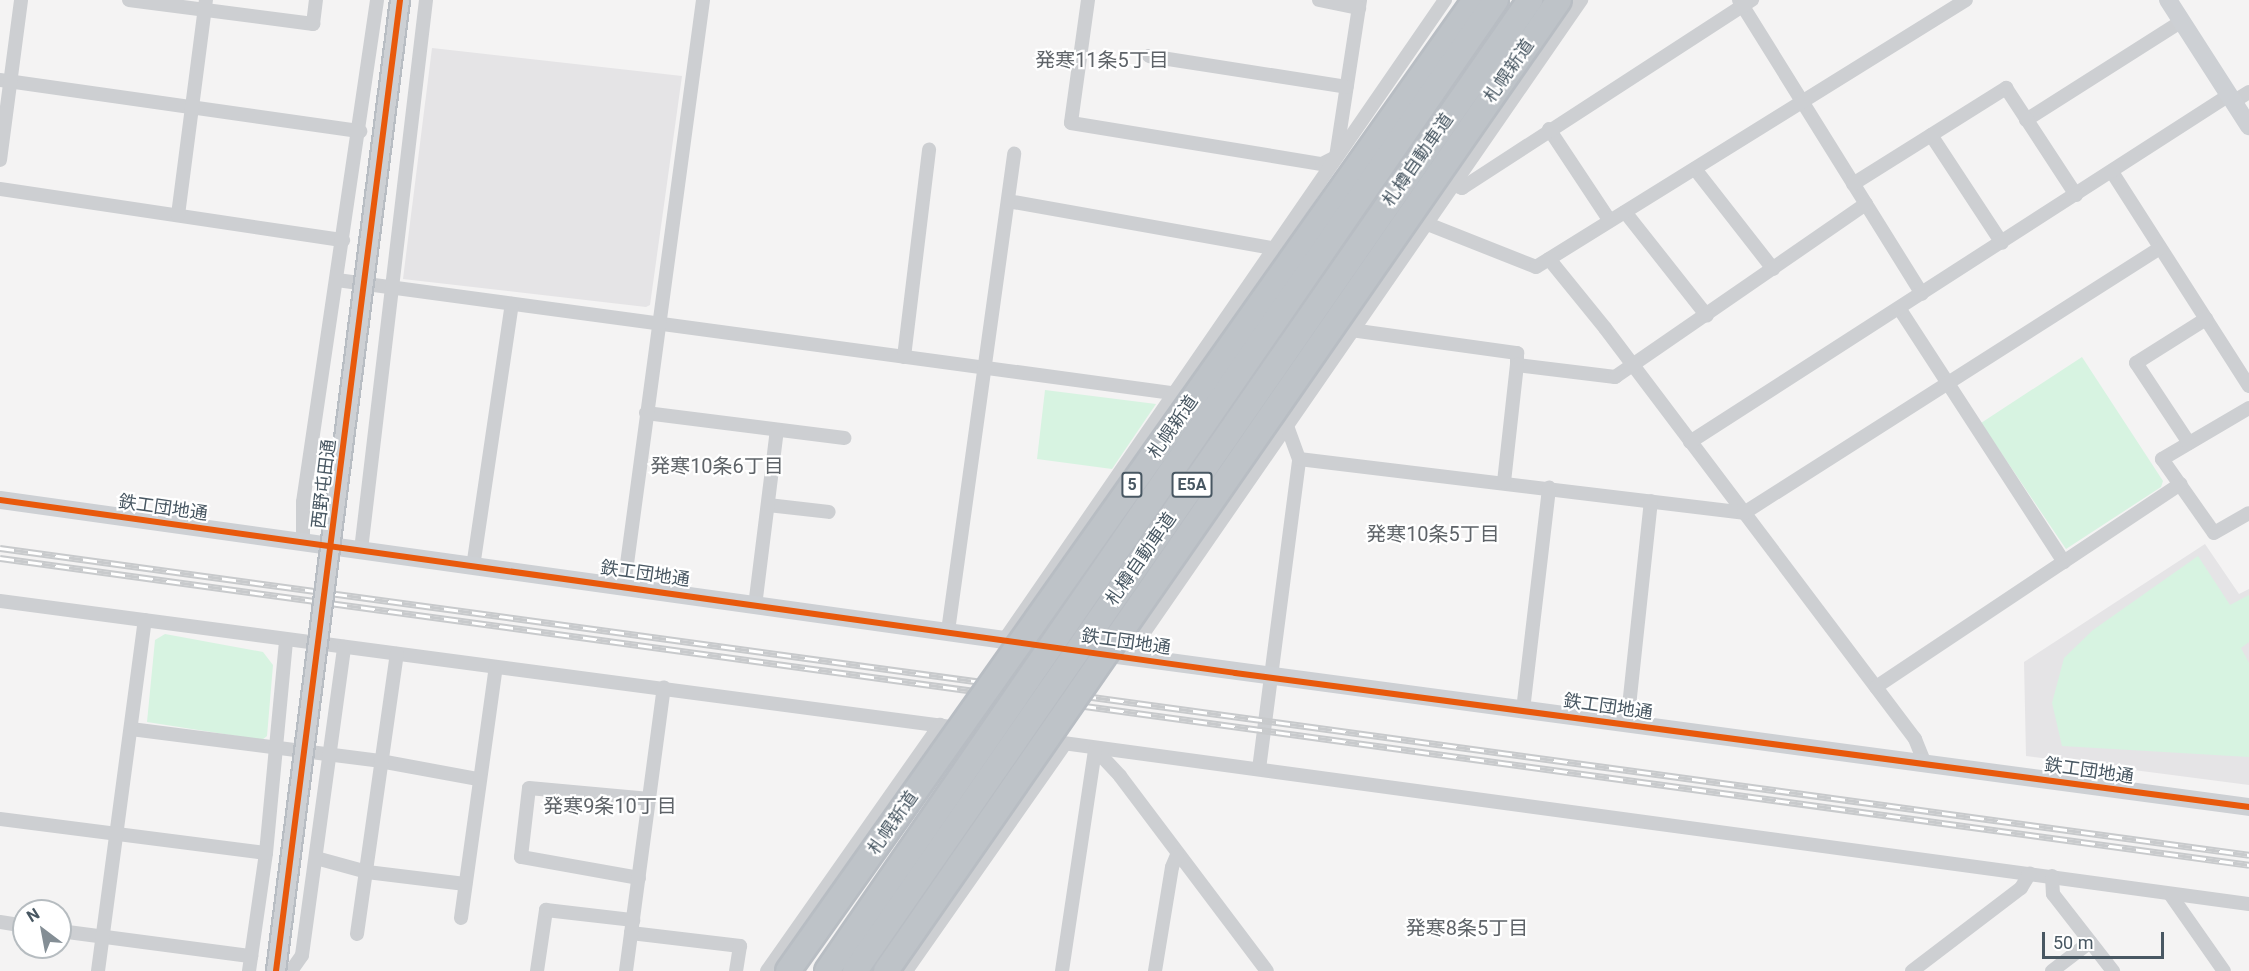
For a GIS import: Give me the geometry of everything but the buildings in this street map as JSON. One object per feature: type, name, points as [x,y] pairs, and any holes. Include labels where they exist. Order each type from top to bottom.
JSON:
[{"type":"highway","name":"札幌新道","points":[[788,971],[1475,0]]},
{"type":"highway","name":"札樽自動車道","points":[[827,971],[1496,0]]},
{"type":"highway","name":"札樽自動車道","points":[[855,971],[1530,0]]},
{"type":"highway","name":"札幌新道","points":[[886,971],[1558,0]]},
{"type":"street","points":[[0,154],[5,80],[21,0]]},
{"type":"street","points":[[129,0],[205,5],[313,24],[316,0]]},
{"type":"street","points":[[303,543],[303,502],[360,130],[377,0]]},
{"type":"street","name":"西野屯田通","points":[[276,971],[400,0]]},
{"type":"street","points":[[361,550],[426,0]]},
{"type":"street","points":[[624,586],[703,0]]},
{"type":"street","points":[[1088,0],[1071,123],[1322,164],[1336,157]]},
{"type":"street","points":[[1319,0],[1360,4],[1336,157]]},
{"type":"street","points":[[1005,639],[1172,393],[1445,0]]},
{"type":"street","points":[[1127,657],[1581,0]]},
{"type":"street","points":[[1425,224],[1536,267],[1966,0]]},
{"type":"street","points":[[2168,0],[2249,126]]},
{"type":"street","points":[[1453,184],[1462,188],[1744,2],[1922,294]]},
{"type":"street","points":[[178,215],[205,5]]},
{"type":"street","points":[[2026,120],[2182,21]]},
{"type":"street","points":[[1149,56],[1347,87]]},
{"type":"street","points":[[5,80],[360,130]]},
{"type":"street","points":[[1853,184],[2006,88],[2076,195]]},
{"type":"street","points":[[1690,441],[2112,172],[2231,98],[2249,92]]},
{"type":"street","points":[[1344,104],[1368,111]]},
{"type":"street","points":[[1549,129],[1610,221]]},
{"type":"street","points":[[1931,135],[2001,243]]},
{"type":"street","points":[[904,357],[929,149]]},
{"type":"street","points":[[948,631],[1014,154]]},
{"type":"street","points":[[1695,169],[1773,269]]},
{"type":"street","points":[[2112,172],[2249,386]]},
{"type":"street","points":[[0,189],[343,240]]},
{"type":"street","points":[[1008,201],[1272,248]]},
{"type":"street","points":[[1517,365],[1615,377],[1635,368],[1866,204]]},
{"type":"street","points":[[1625,212],[1707,316]]},
{"type":"street","points":[[1299,459],[1744,513],[2160,248]]},
{"type":"street","points":[[1549,259],[1635,368],[1915,739],[1925,764]]},
{"type":"street","points":[[337,280],[1172,393]]},
{"type":"street","points":[[473,567],[512,304]]},
{"type":"street","points":[[1899,308],[2064,561]]},
{"type":"street","points":[[2188,443],[2136,363],[2206,319]]},
{"type":"street","points":[[1351,330],[1517,353],[1504,483]]},
{"type":"street","points":[[2249,408],[2162,459],[2214,534],[2249,513]]},
{"type":"street","points":[[646,413],[844,438]]},
{"type":"street","points":[[1259,769],[1299,459],[1286,424]]},
{"type":"street","points":[[755,606],[777,430]]},
{"type":"street","points":[[1876,687],[2180,484]]},
{"type":"street","points":[[1523,710],[1550,488]]},
{"type":"street","name":"鉄工団地通","points":[[0,500],[1271,677],[2249,807]]},
{"type":"street","points":[[1627,725],[1650,501]]},
{"type":"street","points":[[768,505],[829,512]]},
{"type":"street","points":[[0,601],[940,724],[1095,749],[1259,769],[2249,904]]},
{"type":"street","points":[[98,971],[145,620]]},
{"type":"street","points":[[249,971],[266,853],[286,640]]},
{"type":"street","points":[[291,971],[302,956],[344,647]]},
{"type":"street","points":[[357,934],[397,654]]},
{"type":"street","points":[[461,918],[478,780],[496,667]]},
{"type":"street","points":[[626,971],[664,688]]},
{"type":"street","points":[[767,971],[940,724]]},
{"type":"street","points":[[131,729],[276,751],[380,761],[478,780]]},
{"type":"street","points":[[906,971],[1065,744]]},
{"type":"street","points":[[1095,749],[1120,776],[1177,855],[1267,971]]},
{"type":"street","points":[[1062,971],[1095,749]]},
{"type":"street","points":[[639,878],[521,857],[530,788],[649,799]]},
{"type":"street","points":[[0,819],[266,853]]},
{"type":"street","points":[[1155,971],[1172,867],[1177,855]]},
{"type":"street","points":[[316,858],[367,872],[465,884]]},
{"type":"street","points":[[1912,971],[2022,888],[2030,873]]},
{"type":"street","points":[[2052,876],[2053,894],[2113,971]]},
{"type":"street","points":[[2170,894],[2224,971]]},
{"type":"street","points":[[537,971],[546,910],[740,946],[736,971]]},
{"type":"street","points":[[72,933],[250,956]]},
{"type":"street","points":[[2052,971],[2090,942]]},
{"type":"shaded area","points":[[432,48],[682,76],[650,305],[646,307],[403,279]]},
{"type":"shaded area","points":[[2205,544],[2239,594],[2249,589],[2249,785],[2026,756],[2024,662]]},
{"type":"green space","points":[[2082,357],[2163,481],[2161,487],[2066,549],[1981,423]]},
{"type":"green space","points":[[1045,390],[1156,404],[1112,469],[1037,459]]},
{"type":"green space","points":[[2198,556],[2230,605],[2249,595],[2249,642],[2241,648],[2249,663],[2249,757],[2062,746],[2052,703],[2064,658],[2093,630]]},
{"type":"green space","points":[[165,634],[263,652],[273,665],[267,736],[262,740],[147,722],[155,640]]},
{"type":"railway","points":[[0,548],[2249,855]]},
{"type":"railway","points":[[0,558],[2249,865]]},
{"type":"cycle path","points":[[276,971],[400,0]]},
{"type":"cycle path","points":[[0,500],[1235,673],[2249,807]]},
{"type":"district","name":"発寒11条5丁目","points":[[1102,60]]},
{"type":"district","name":"発寒10条6丁目","points":[[717,466]]},
{"type":"district","name":"発寒10条5丁目","points":[[1433,534]]},
{"type":"district","name":"発寒9条10丁目","points":[[610,806]]},
{"type":"district","name":"発寒8条5丁目","points":[[1467,928]]}]
